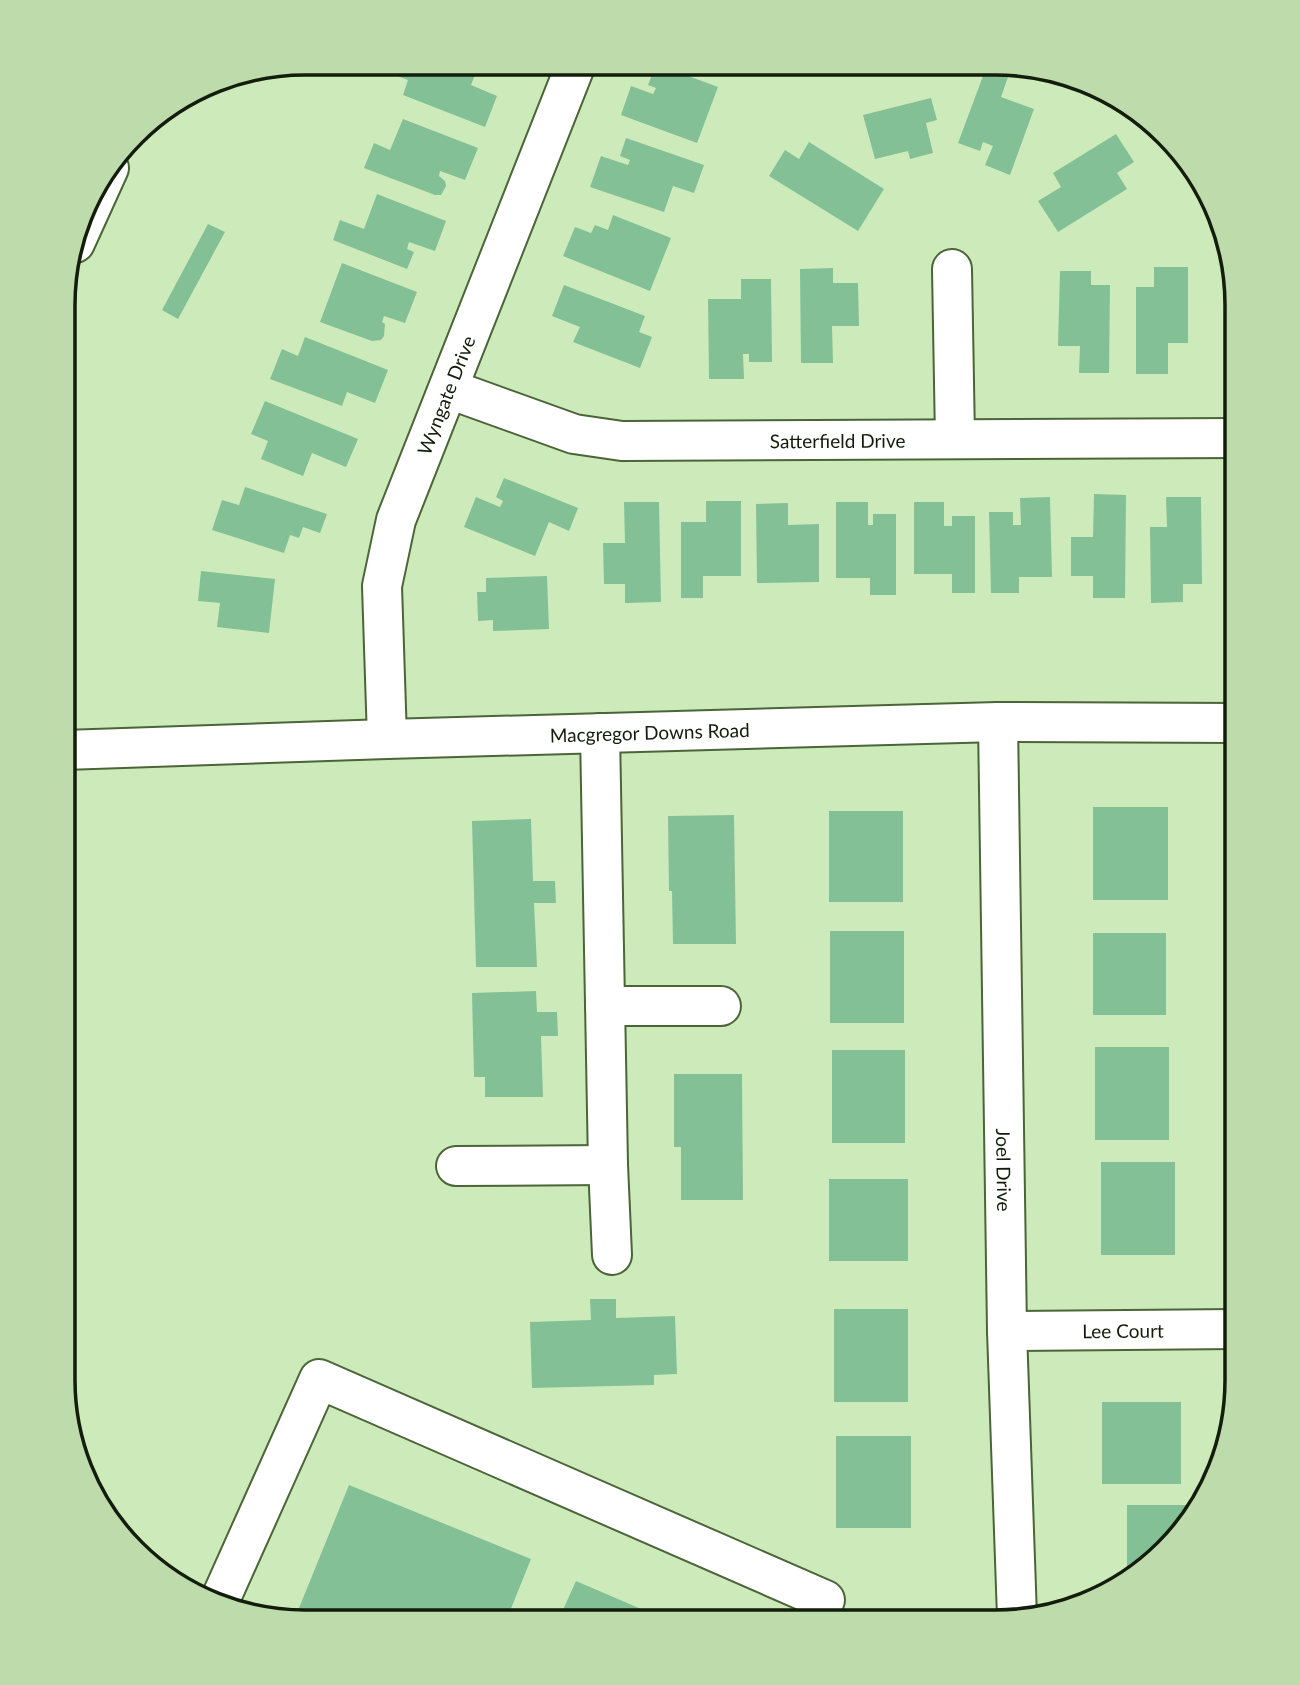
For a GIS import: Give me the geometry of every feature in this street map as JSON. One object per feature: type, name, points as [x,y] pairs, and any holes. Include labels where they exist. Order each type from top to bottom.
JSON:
[{"type":"street","name":"Wyngate Drive","points":[[387,738],[382,586],[396,520],[572,75]]},
{"type":"street","points":[[952,269],[955,439]]},
{"type":"street","name":"Satterfield Drive","points":[[449,388],[574,434],[622,441],[1225,438]]},
{"type":"street","name":"Macgregor Downs Road","points":[[75,750],[387,738],[998,722],[1225,723]]},
{"type":"street","name":"Joel Drive","points":[[998,722],[1007,1331],[1017,1609]]},
{"type":"street","points":[[600,733],[612,1255]]},
{"type":"street","points":[[605,1006],[720,1006]]},
{"type":"street","points":[[456,1166],[608,1165]]},
{"type":"street","name":"Lee Court","points":[[1007,1331],[1224,1329]]},
{"type":"street","points":[[223,1594],[319,1379],[825,1600],[821,1610]]},
{"type":"building","points":[[395,75],[475,75],[471,85],[497,96],[485,127],[403,95],[408,80]]},
{"type":"building","points":[[652,75],[686,75],[718,87],[697,143],[621,115],[631,86],[653,94],[656,88],[648,85]]},
{"type":"building","points":[[983,75],[1008,77],[1001,97],[1034,109],[1010,175],[985,165],[993,146],[983,142],[980,151],[958,143]]},
{"type":"building","points":[[931,98],[937,120],[926,123],[933,153],[910,159],[908,151],[875,159],[863,115]]},
{"type":"building","points":[[403,119],[478,148],[465,180],[440,171],[439,176],[446,186],[441,195],[435,195],[364,168],[374,143],[390,150]]},
{"type":"building","points":[[1116,134],[1134,162],[1117,173],[1127,189],[1058,232],[1038,201],[1061,187],[1053,173]]},
{"type":"building","points":[[626,138],[704,165],[694,193],[673,186],[664,212],[590,187],[601,156],[628,165],[630,160],[620,156]]},
{"type":"building","points":[[809,142],[884,189],[858,231],[769,176],[785,150],[799,159]]},
{"type":"building","points":[[377,194],[446,221],[435,251],[409,242],[407,249],[414,252],[407,269],[333,240],[340,220],[364,229]]},
{"type":"building","points":[[613,215],[671,238],[650,291],[563,256],[575,227],[591,233],[595,225],[608,230]]},
{"type":"building","points":[[208,224],[225,232],[178,319],[162,310]]},
{"type":"building","points":[[342,263],[417,292],[405,323],[384,316],[384,336],[381,340],[372,341],[320,322]]},
{"type":"building","points":[[1154,267],[1188,267],[1188,343],[1168,343],[1168,374],[1136,374],[1136,287],[1154,287]]},
{"type":"building","points":[[833,268],[833,283],[858,283],[859,326],[832,326],[833,363],[801,363],[800,269]]},
{"type":"building","points":[[1060,271],[1091,271],[1091,285],[1110,285],[1109,373],[1079,373],[1080,346],[1058,346]]},
{"type":"building","points":[[741,279],[771,279],[772,362],[749,362],[749,354],[743,354],[744,379],[709,379],[708,299],[741,299]]},
{"type":"building","points":[[564,285],[645,316],[639,332],[652,337],[640,368],[573,342],[580,327],[552,316]]},
{"type":"building","points":[[305,337],[388,370],[375,403],[347,392],[342,406],[270,379],[282,349],[298,356]]},
{"type":"building","points":[[265,401],[358,439],[346,467],[312,453],[303,476],[261,459],[268,441],[251,434]]},
{"type":"building","points":[[504,478],[578,508],[569,531],[549,522],[535,556],[464,527],[476,497],[500,507],[503,501],[496,497]]},
{"type":"building","points":[[245,487],[327,514],[320,533],[303,527],[299,538],[290,535],[284,553],[212,530],[222,500],[239,505]]},
{"type":"building","points":[[1094,494],[1126,495],[1125,598],[1093,598],[1093,576],[1071,576],[1071,537],[1093,537]]},
{"type":"building","points":[[1050,497],[1052,577],[1019,577],[1019,593],[991,593],[989,512],[1013,512],[1013,525],[1021,525],[1020,498]]},
{"type":"building","points":[[1166,497],[1201,497],[1202,584],[1183,584],[1183,602],[1151,603],[1150,527],[1167,527]]},
{"type":"building","points":[[706,501],[741,501],[741,576],[703,576],[703,598],[681,598],[681,522],[706,522]]},
{"type":"building","points":[[624,502],[659,502],[661,602],[625,603],[625,584],[604,584],[603,543],[625,543]]},
{"type":"building","points":[[836,502],[868,502],[868,525],[873,525],[873,514],[896,514],[896,595],[870,595],[870,578],[836,578]]},
{"type":"building","points":[[914,502],[944,502],[944,526],[952,526],[952,516],[975,516],[975,593],[952,593],[952,574],[914,574]]},
{"type":"building","points":[[788,503],[788,525],[819,524],[819,582],[757,583],[756,504]]},
{"type":"building","points":[[201,571],[275,579],[269,633],[217,627],[220,603],[198,601]]},
{"type":"building","points":[[547,576],[549,629],[493,631],[493,620],[478,621],[477,592],[486,592],[486,578]]},
{"type":"building","points":[[1093,807],[1168,807],[1168,900],[1093,900]]},
{"type":"building","points":[[829,811],[903,811],[903,902],[829,902]]},
{"type":"building","points":[[734,815],[736,944],[673,944],[668,816]]},
{"type":"building","points":[[531,819],[533,881],[555,881],[556,903],[534,903],[537,967],[476,967],[472,821]]},
{"type":"building","points":[[830,931],[904,931],[904,1023],[830,1023]]},
{"type":"building","points":[[1093,933],[1166,933],[1166,1015],[1093,1015]]},
{"type":"building","points":[[536,991],[537,1012],[557,1012],[558,1036],[541,1036],[543,1097],[485,1097],[485,1077],[474,1077],[472,993]]},
{"type":"building","points":[[1095,1047],[1169,1047],[1169,1140],[1095,1140]]},
{"type":"building","points":[[832,1050],[905,1050],[905,1143],[832,1143]]},
{"type":"building","points":[[674,1074],[742,1074],[743,1200],[681,1200],[681,1147],[674,1147]]},
{"type":"building","points":[[1101,1162],[1175,1162],[1175,1255],[1101,1255]]},
{"type":"building","points":[[829,1179],[908,1179],[908,1261],[829,1261]]},
{"type":"building","points":[[590,1299],[616,1299],[616,1318],[675,1316],[677,1374],[654,1375],[654,1385],[532,1388],[530,1322],[591,1320]]},
{"type":"building","points":[[834,1309],[908,1309],[908,1402],[834,1402]]},
{"type":"building","points":[[1102,1402],[1181,1402],[1181,1484],[1102,1484]]},
{"type":"building","points":[[836,1436],[911,1436],[911,1528],[836,1528]]},
{"type":"building","points":[[349,1485],[531,1559],[510,1610],[299,1608]]},
{"type":"building","points":[[1127,1505],[1188,1505],[1168,1531],[1127,1568]]},
{"type":"building","points":[[576,1581],[643,1610],[563,1610]]}]
